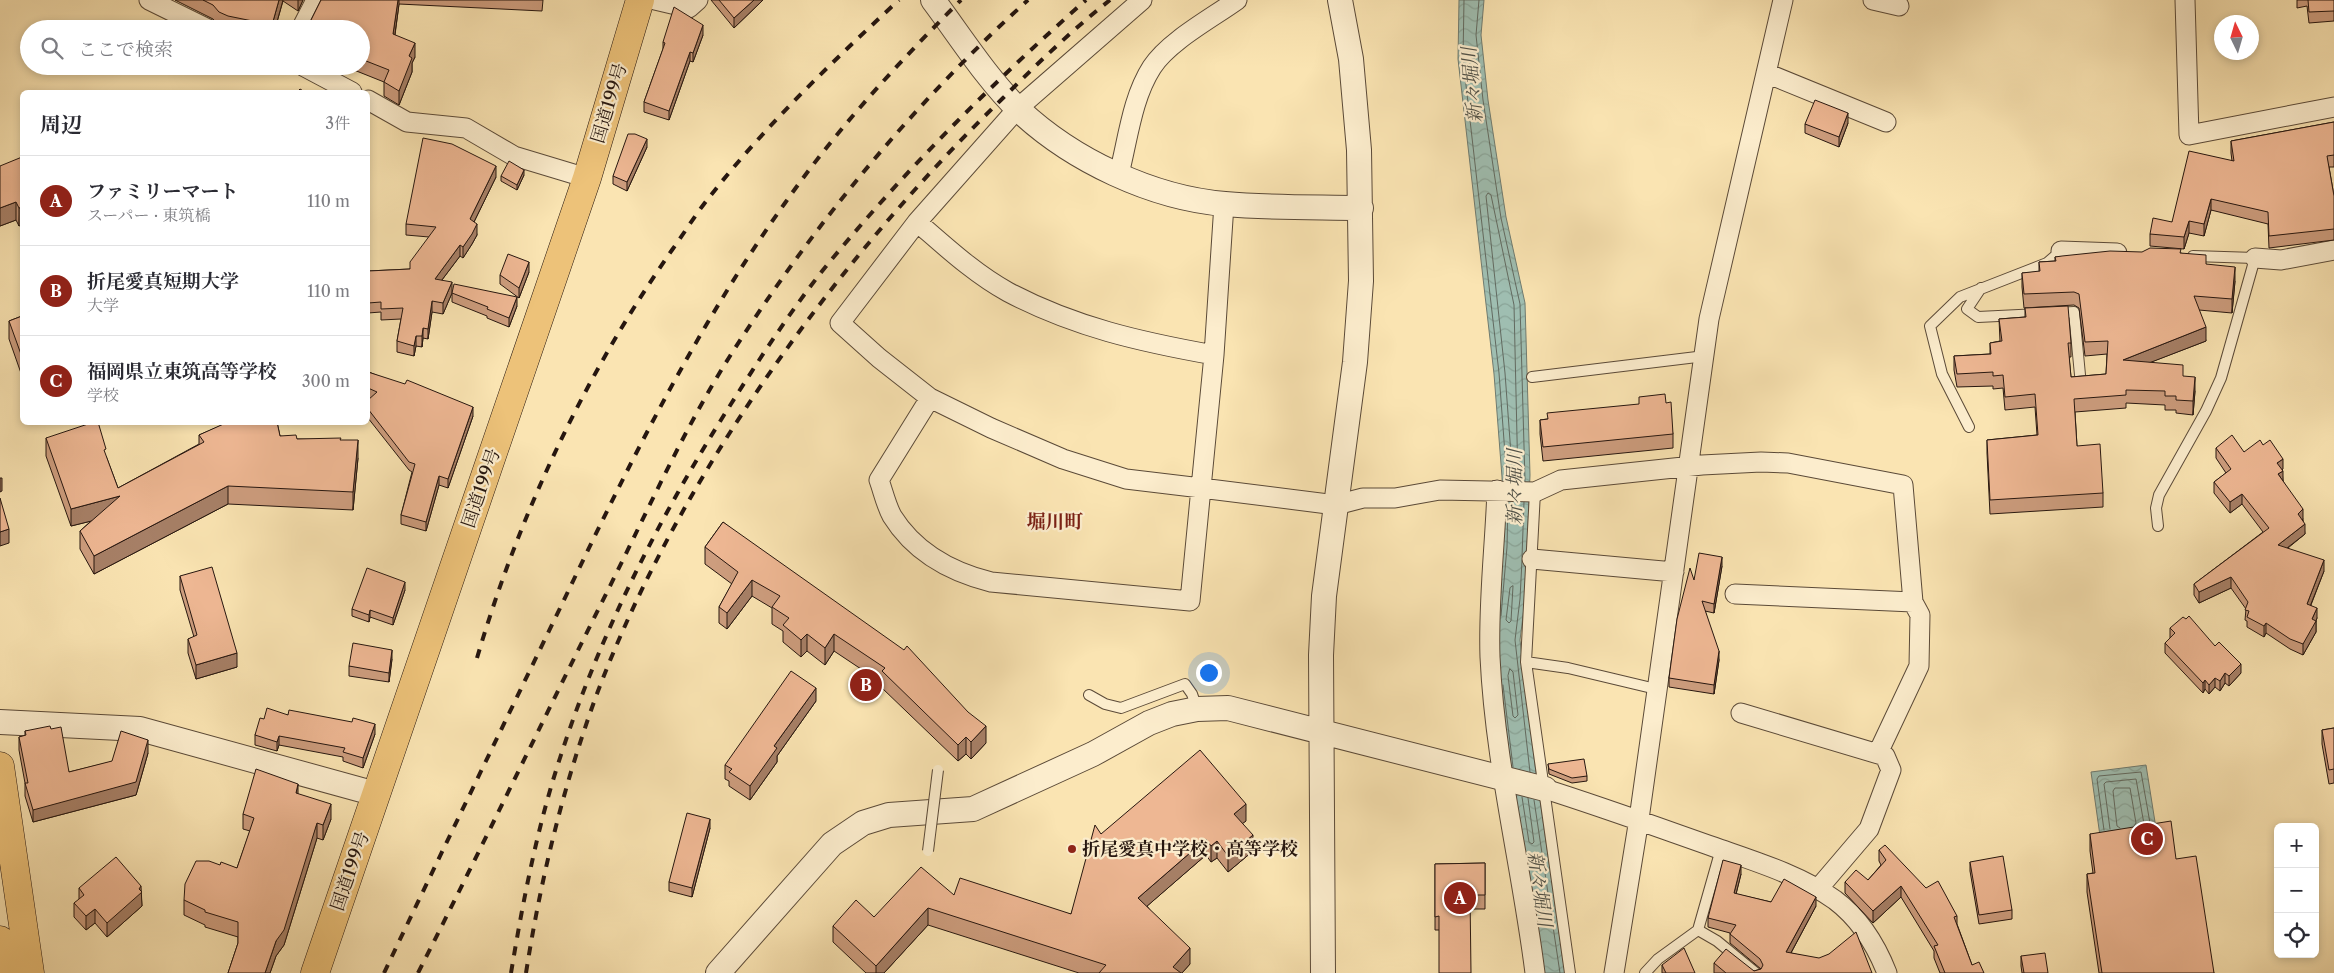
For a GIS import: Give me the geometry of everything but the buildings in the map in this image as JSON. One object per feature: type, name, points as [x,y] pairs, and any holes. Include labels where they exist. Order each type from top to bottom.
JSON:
[{"type":"highway","name":"国道199号","points":[[315,973],[587,178],[640,0]]},
{"type":"highway","points":[[0,766],[30,973]]},
{"type":"highway","points":[[0,940],[4,973]]},
{"type":"street","points":[[149,0],[190,20]]},
{"type":"street","points":[[306,20],[316,0]]},
{"type":"street","points":[[655,0],[689,8],[698,0]]},
{"type":"street","points":[[933,0],[1018,108],[1048,136],[1083,159],[1162,191],[1224,204],[1361,208]]},
{"type":"street","points":[[1142,0],[1018,108],[917,222],[840,323],[878,358],[930,398],[991,428],[1063,458],[1126,479],[1336,505],[1363,498],[1395,498],[1440,490],[1532,492],[1561,480],[1688,466],[1761,462],[1788,463],[1903,485],[1913,602],[1920,615],[1918,666],[1878,753]]},
{"type":"street","points":[[1119,174],[1137,101],[1144,83],[1154,66],[1177,43],[1237,0]]},
{"type":"street","points":[[1323,973],[1321,654],[1324,596],[1355,362],[1361,281],[1359,150],[1351,59],[1340,0]]},
{"type":"street","points":[[1614,973],[1674,572],[1709,319],[1783,0]]},
{"type":"street","points":[[1873,0],[1899,6]]},
{"type":"street","points":[[2185,0],[2189,135],[2334,107]]},
{"type":"street","points":[[1766,73],[1886,122]]},
{"type":"street","points":[[320,75],[348,90]]},
{"type":"street","points":[[370,101],[407,122],[466,128],[514,156],[587,178]]},
{"type":"street","points":[[930,398],[879,480],[892,515],[921,549],[939,563],[965,576],[992,582],[1190,601],[1214,356],[1224,204]]},
{"type":"street","points":[[917,222],[960,259],[1007,291],[1062,317],[1110,334],[1214,356]]},
{"type":"street","points":[[2255,258],[2281,260],[2334,250]]},
{"type":"street","points":[[2061,251],[2133,254]]},
{"type":"street","points":[[1500,490],[1490,649],[1506,779],[1535,973]]},
{"type":"street","points":[[1532,559],[1674,572]]},
{"type":"street","points":[[1736,594],[1913,602]]},
{"type":"street","points":[[718,973],[832,844],[863,823],[888,815],[973,809],[1094,754],[1150,723],[1172,714],[1197,709],[1228,708],[1542,788],[1638,819],[1770,867],[1817,890],[1845,909],[1875,946],[1887,973]]},
{"type":"street","points":[[1741,713],[1885,756],[1891,770],[1869,829],[1817,890]]},
{"type":"street","points":[[0,722],[140,729],[376,794]]},
{"type":"lane","points":[[1969,427],[1942,374],[1930,326],[1960,297],[2047,262],[2061,251]]},
{"type":"lane","points":[[2158,526],[2156,508],[2159,495],[2206,411],[2221,378],[2255,258],[2180,256]]},
{"type":"lane","points":[[1982,287],[1968,309],[1978,317],[2074,312],[2080,375]]},
{"type":"lane","points":[[1532,377],[1705,356]]},
{"type":"lane","points":[[1532,492],[1532,559],[1526,662],[1542,788],[1570,973]]},
{"type":"lane","points":[[1526,662],[1576,670],[1656,689]]},
{"type":"lane","points":[[1090,695],[1106,704],[1121,708],[1185,684],[1192,694],[1197,709]]},
{"type":"lane","points":[[928,852],[938,770]]},
{"type":"lane","points":[[1645,973],[1658,959],[1698,930],[1721,849]]},
{"type":"lane","points":[[1698,930],[1717,941],[1756,973]]},
{"type":"water","name":"新々堀川","points":[[1459,0],[1484,0],[1481,35],[1488,100],[1506,217],[1525,303],[1530,475],[1525,600],[1520,640],[1535,765],[1565,973],[1537,973],[1497,677],[1503,513],[1502,477],[1494,374],[1458,59]]},
{"type":"water","points":[[2146,765],[2158,841],[2102,850],[2091,772]]},
{"type":"railway","points":[[477,658],[513,550],[558,446],[583,396],[640,297],[701,208],[732,169],[801,94],[899,0]]},
{"type":"railway","points":[[384,973],[613,499],[665,398],[722,299],[785,203],[825,149],[891,73],[961,0]]},
{"type":"railway","points":[[418,973],[667,470],[697,412],[730,356],[796,259],[867,168],[944,81],[1028,0]]},
{"type":"railway","points":[[511,973],[538,838],[552,784],[576,711],[613,620],[634,575],[680,488],[753,370],[823,270],[885,198],[949,129],[1016,63],[1086,0]]},
{"type":"railway","points":[[526,973],[546,866],[555,830],[564,795],[598,691],[632,610],[673,530],[718,451],[769,374],[824,299],[881,228],[941,161],[1003,98],[1082,23],[1110,0]]},
{"type":"place","name":"折尾愛真短期大学","points":[[866,685]]},
{"type":"place","name":"福岡県立東筑高等学校","points":[[2147,839]]},
{"type":"place","name":"折尾愛真中学校・高等学校","points":[[1072,849]]},
{"type":"place","name":"ファミリーマート","points":[[1460,898]]},
{"type":"district","name":"堀川町","points":[[1055,521]]}]
